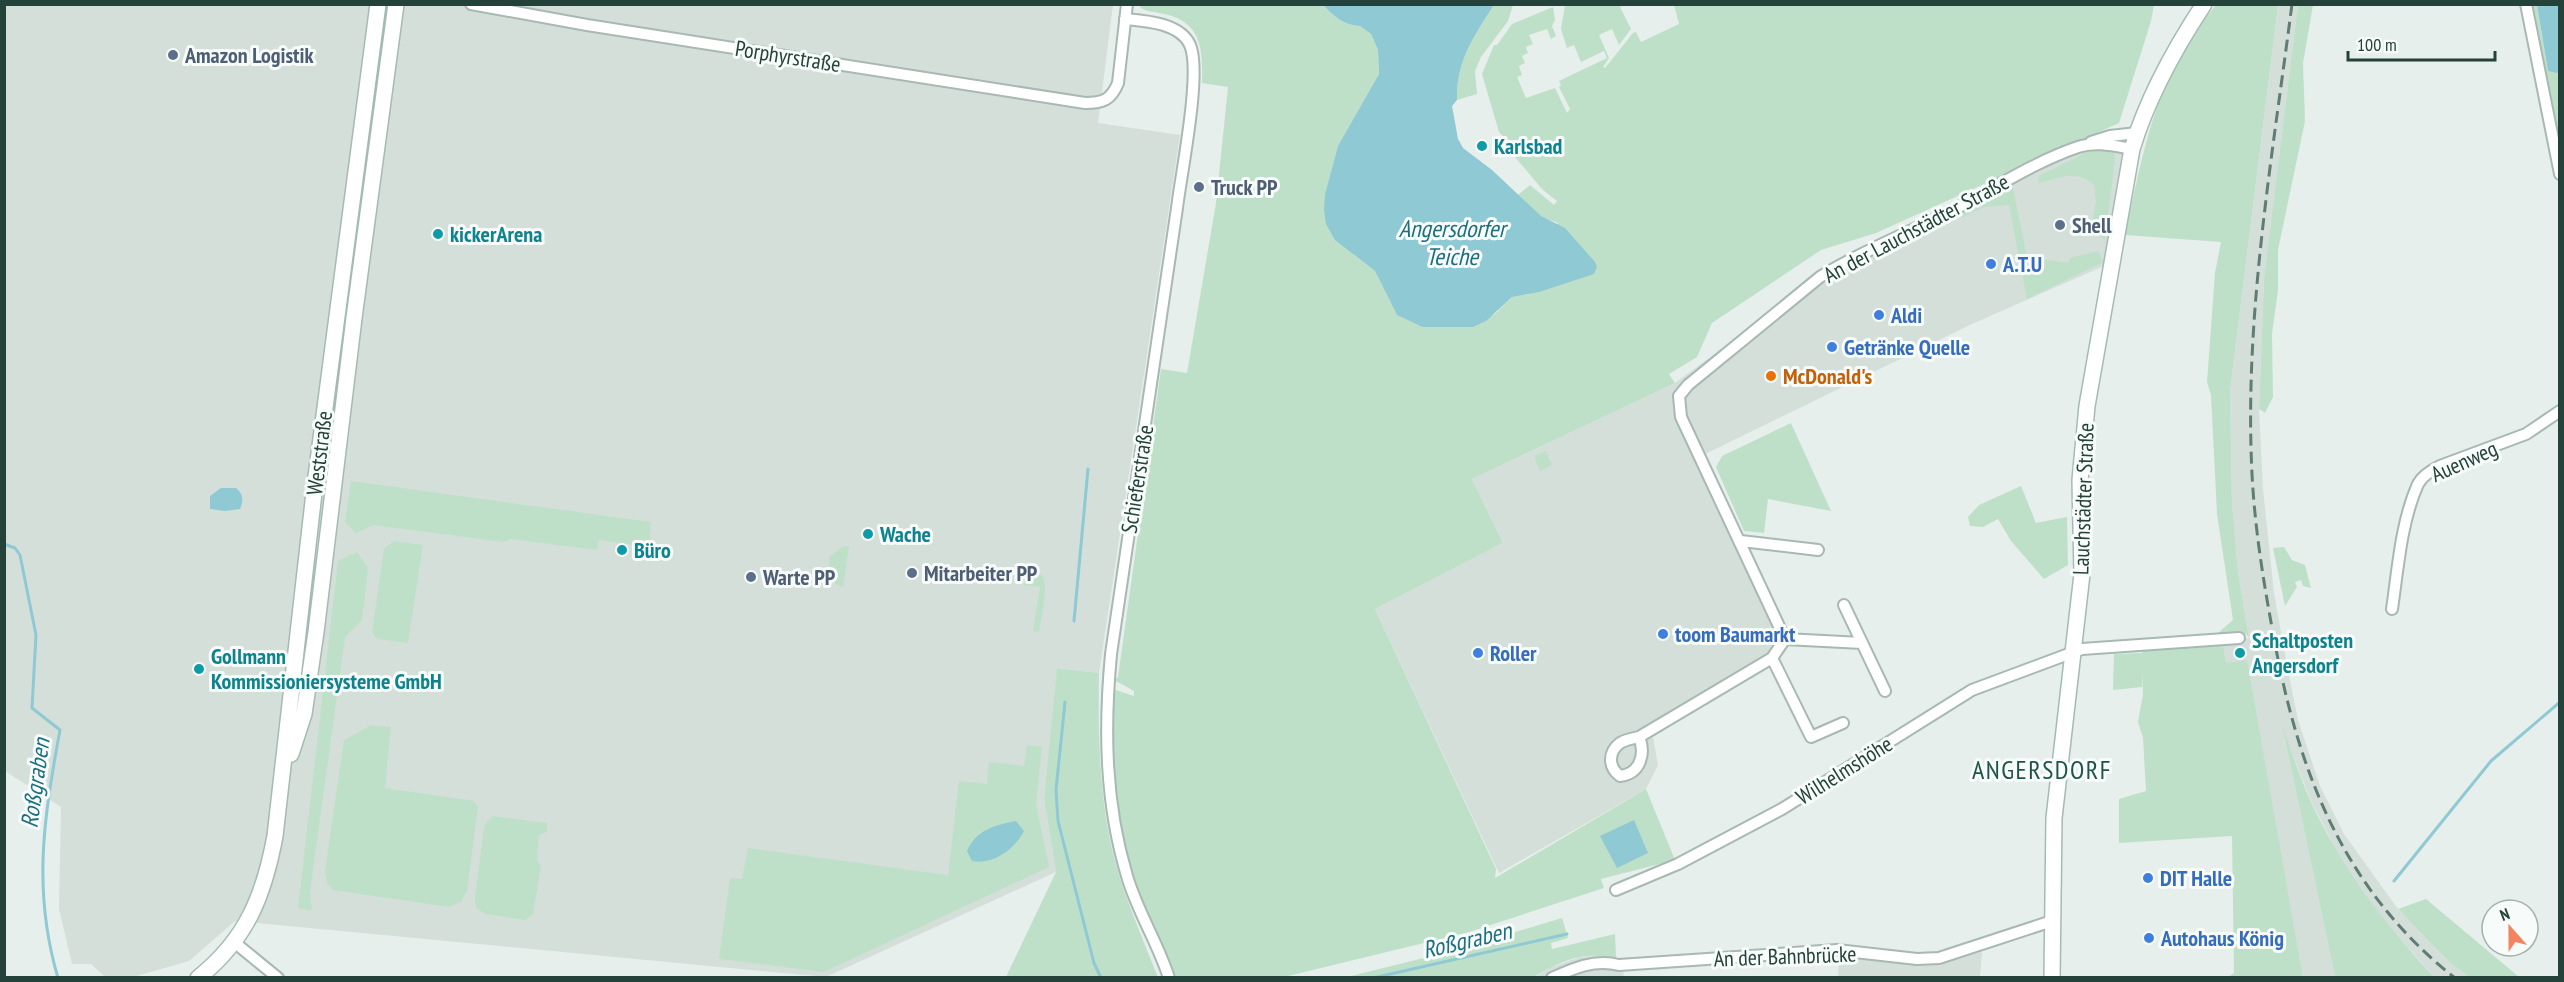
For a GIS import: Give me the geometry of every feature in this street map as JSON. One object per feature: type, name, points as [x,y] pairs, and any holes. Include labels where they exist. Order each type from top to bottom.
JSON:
[{"type":"main road","name":"Weststraße","points":[[198,978],[213,966],[248,922],[270,865],[282,783],[315,484],[378,4]]},
{"type":"main road","points":[[282,783],[304,714],[396,4]]},
{"type":"main road","name":"Lauchstädter Straße","points":[[2052,978],[2056,793],[2082,574],[2080,480],[2087,406],[2132,149],[2168,66],[2204,4]]},
{"type":"street","name":"Porphyrstraße","points":[[471,4],[587,25],[1085,103],[1106,100],[1118,83],[1125,20]]},
{"type":"street","points":[[1125,20],[1127,4]]},
{"type":"street","points":[[2526,4],[2559,174]]},
{"type":"street","name":"Schieferstraße","points":[[1125,20],[1162,25],[1179,33],[1189,44],[1193,58],[1192,91],[1183,166],[1111,654],[1107,701],[1107,767],[1115,828],[1127,878],[1169,978]]},
{"type":"street","points":[[2079,146],[2109,136],[2137,133]]},
{"type":"street","name":"An der Lauchstädter Straße","points":[[1785,639],[1742,541],[1681,417],[1679,396],[1689,385],[1820,277],[1844,262],[1954,210],[2021,172],[2079,146],[2098,144],[2132,149]]},
{"type":"street","name":"Auenweg","points":[[2392,609],[2403,539],[2419,482],[2430,471],[2440,466],[2526,434],[2559,411]]},
{"type":"street","points":[[1742,541],[1818,550]]},
{"type":"street","points":[[1844,605],[1885,691]]},
{"type":"street","points":[[2073,652],[2082,649],[2240,638]]},
{"type":"street","points":[[1639,737],[1772,658],[1785,639],[1862,643]]},
{"type":"street","name":"Wilhelmshöhe","points":[[1616,890],[1678,864],[1782,809],[1972,690],[2073,652]]},
{"type":"street","points":[[1772,658],[1811,737],[1843,723]]},
{"type":"street","name":"An der Bahnbrücke","points":[[1552,978],[1577,966],[1592,963],[1607,962],[1619,965],[1837,950],[1917,959],[1939,958],[2052,921]]},
{"type":"street","points":[[234,942],[278,978]]},
{"type":"shaded area","points":[[4,5],[1113,5],[1098,123],[1180,135],[1099,673],[1058,668],[1044,799],[1056,872],[826,977],[235,921],[189,961],[133,977],[105,977],[91,964],[72,964],[59,909],[61,807],[5,771]]},
{"type":"shaded area","points":[[2278,5],[2298,5],[2264,278],[2259,409],[2263,489],[2274,593],[2288,671],[2298,720],[2320,786],[2344,834],[2398,909],[2448,961],[2469,977],[2434,977],[2382,918],[2340,857],[2311,801],[2283,730],[2335,977],[2303,977],[2260,738],[2226,663],[2223,643],[2249,638],[2238,572],[2232,501],[2230,392]]},
{"type":"shaded area","points":[[2137,133],[2113,262],[1972,324],[1701,456],[1785,639],[1772,658],[1653,737],[1658,765],[1646,789],[1499,873],[1375,609],[1503,543],[1472,479],[1675,383],[1820,277],[2021,172],[2098,144]]},
{"type":"shaded area","points":[[1982,952],[1980,977],[1838,978],[1839,957],[1913,965],[1942,962]]},
{"type":"shaded area","points":[[1596,956],[1614,959],[1623,969],[1624,977],[1534,978],[1551,967],[1580,957]]},
{"type":"green space","points":[[1139,5],[1323,5],[1339,20],[1360,26],[1371,34],[1378,50],[1379,74],[1338,147],[1325,194],[1354,255],[1375,271],[1395,311],[1401,317],[1422,327],[1456,327],[1495,314],[1512,297],[1529,294],[1558,223],[1541,217],[1518,195],[1530,185],[1554,205],[1557,201],[1542,189],[1509,150],[1508,142],[1499,132],[1482,74],[1494,45],[1497,45],[1512,24],[1553,7],[1555,20],[1552,26],[1556,36],[1551,39],[1547,29],[1529,35],[1533,44],[1526,47],[1528,53],[1522,56],[1525,63],[1519,66],[1522,75],[1517,77],[1526,98],[1555,88],[1567,113],[1570,109],[1559,87],[1561,85],[1559,81],[1607,58],[1604,51],[1581,62],[1574,45],[1567,48],[1561,29],[1565,5],[1625,5],[1620,7],[1631,29],[1619,45],[1612,29],[1599,35],[1609,58],[1603,67],[1605,68],[1633,33],[1636,32],[1641,42],[1679,24],[1674,5],[2154,5],[2119,123],[1876,233],[1821,250],[1712,323],[1697,357],[1669,374],[1675,383],[1472,479],[1503,543],[1375,609],[1496,869],[1495,878],[1646,789],[1675,860],[1601,879],[1604,888],[1469,932],[1284,977],[1176,977],[1139,892],[1128,856],[1116,785],[1113,689],[1134,696],[1134,691],[1114,680],[1118,677],[1161,369],[1187,373],[1216,203],[1228,87],[1202,83],[1200,46],[1191,28],[1173,16],[1145,10]]},
{"type":"green space","points":[[1494,5],[1513,5],[1508,21],[1481,57],[1475,71],[1477,94],[1457,100],[1457,86],[1463,61],[1473,38]]},
{"type":"green space","points":[[2216,5],[2278,5],[2230,392],[2232,501],[2238,572],[2249,638],[2246,634],[2218,633],[2233,620],[2217,514],[2211,395],[2207,382],[2215,273],[2221,242],[2125,235],[2142,158],[2166,83],[2190,37]]},
{"type":"green space","points":[[2298,5],[2313,5],[2303,63],[2305,121],[2278,250],[2278,290],[2272,334],[2273,397],[2265,413],[2259,409],[2264,278]]},
{"type":"green space","points":[[2530,5],[2537,5],[2548,71],[2559,71],[2559,147]]},
{"type":"green space","points":[[2106,148],[2114,153],[2115,160],[2105,240],[2091,228],[2096,201],[2094,185],[2073,176],[2038,183],[2039,176],[2091,150]]},
{"type":"green space","points":[[2013,188],[2027,257],[2068,263],[2070,258],[2098,251],[2104,262],[2027,299],[2009,205],[1984,207],[1961,218],[1961,212]]},
{"type":"green space","points":[[1791,423],[1831,511],[1768,499],[1764,533],[1744,531],[1716,467],[1722,456]]},
{"type":"green space","points":[[1546,451],[1552,465],[1540,471],[1534,456]]},
{"type":"green space","points":[[351,481],[651,522],[649,547],[599,540],[597,550],[511,539],[503,542],[374,525],[356,533],[345,522]]},
{"type":"green space","points":[[2021,486],[2036,523],[2067,517],[2068,565],[2044,579],[2011,541],[1998,519],[1983,527],[1970,526],[1968,517],[1979,505]]},
{"type":"green space","points":[[394,541],[423,545],[408,643],[377,639],[372,632],[384,548]]},
{"type":"green space","points":[[849,546],[843,587],[830,578],[829,557],[842,547]]},
{"type":"green space","points":[[2284,547],[2292,560],[2305,565],[2311,588],[2303,586],[2301,580],[2295,582],[2297,587],[2285,606],[2273,548]]},
{"type":"green space","points":[[357,552],[368,568],[362,620],[345,637],[310,892],[312,911],[298,908],[338,561]]},
{"type":"green space","points":[[1025,569],[1039,572],[1043,576],[1045,591],[1039,632],[1033,631],[1040,587],[1024,585]]},
{"type":"green space","points":[[2223,643],[2226,663],[2247,660],[2303,977],[2228,977],[2234,973],[2232,836],[2119,843],[2119,799],[2146,791],[2143,738],[2138,722],[2143,694],[2142,672],[2142,687],[2113,690],[2114,654],[2142,653],[2142,647]]},
{"type":"green space","points":[[1057,668],[1099,673],[1101,777],[1108,828],[1124,891],[1158,977],[1006,977],[1056,872],[1044,799]]},
{"type":"green space","points":[[371,725],[391,727],[385,788],[474,801],[478,807],[467,891],[461,902],[449,907],[333,890],[327,883],[325,871],[344,740]]},
{"type":"green space","points":[[2282,725],[2311,802],[2336,850],[2398,937],[2434,977],[2335,977]]},
{"type":"green space","points":[[1027,745],[1042,747],[1036,804],[1049,867],[824,972],[719,959],[730,878],[742,879],[748,848],[948,875],[959,781],[987,784],[989,762],[1024,766]]},
{"type":"green space","points":[[493,816],[547,823],[547,832],[539,835],[537,860],[541,866],[533,915],[525,920],[486,914],[476,908],[475,896],[484,828]]},
{"type":"green space","points":[[2426,899],[2480,944],[2480,958],[2496,958],[2519,977],[2469,977],[2448,961],[2398,909]]},
{"type":"green space","points":[[1562,918],[1568,938],[1551,943],[1552,949],[1615,934],[1616,958],[1580,957],[1556,965],[1534,977],[1343,978],[1452,951]]},
{"type":"water","name":"Angersdorfer Teiche","points":[[1323,5],[1494,5],[1473,38],[1463,61],[1457,86],[1457,100],[1452,106],[1458,139],[1463,148],[1492,170],[1541,216],[1565,228],[1595,262],[1597,267],[1594,274],[1539,292],[1512,297],[1486,321],[1473,327],[1422,327],[1397,315],[1375,271],[1335,240],[1326,224],[1325,194],[1338,146],[1379,74],[1378,50],[1371,34],[1360,26],[1340,20]]},
{"type":"water","points":[[2537,5],[2559,5],[2560,71],[2557,73],[2548,71]]},
{"type":"water","points":[[221,488],[238,490],[242,497],[240,509],[225,511],[210,509],[210,496]]},
{"type":"water","points":[[1634,820],[1648,853],[1617,868],[1600,836]]},
{"type":"water","points":[[1016,821],[1024,831],[1009,850],[988,861],[972,861],[967,851],[981,833],[1001,824]]},
{"type":"waterway","points":[[1074,621],[1088,469]]},
{"type":"waterway","name":"Roßgraben","points":[[4,544],[15,548],[20,555],[36,635],[32,708],[60,730],[49,793],[43,854],[45,914],[58,978]]},
{"type":"waterway","points":[[1065,702],[1056,790],[1058,821],[1094,963],[1101,978]]},
{"type":"waterway","points":[[2394,881],[2491,761],[2560,702]]},
{"type":"waterway","name":"Roßgraben","points":[[1373,978],[1567,934]]},
{"type":"railway","points":[[2292,4],[2268,180],[2252,356],[2252,474],[2264,584],[2286,697],[2299,743],[2315,788],[2334,830],[2357,871],[2385,909],[2417,945],[2455,978]]},
{"type":"place","name":"Amazon Logistik","points":[[173,55]]},
{"type":"place","name":"Karlsbad","points":[[1482,146]]},
{"type":"place","name":"Truck PP","points":[[1199,187]]},
{"type":"place","name":"Shell","points":[[2060,225]]},
{"type":"place","name":"kickerArena","points":[[438,234]]},
{"type":"place","name":"A.T.U","points":[[1991,264]]},
{"type":"place","name":"Aldi","points":[[1879,315]]},
{"type":"place","name":"Getränke Quelle","points":[[1832,347]]},
{"type":"place","name":"McDonald's","points":[[1771,376]]},
{"type":"place","name":"Wache","points":[[868,534]]},
{"type":"place","name":"Büro","points":[[622,550]]},
{"type":"place","name":"Mitarbeiter PP","points":[[912,573]]},
{"type":"place","name":"Warte PP","points":[[751,577]]},
{"type":"place","name":"toom Baumarkt","points":[[1663,634]]},
{"type":"place","name":"Roller","points":[[1478,653]]},
{"type":"place","name":"Schaltposten Angersdorf","points":[[2240,653]]},
{"type":"place","name":"Gollmann Kommissioniersysteme GmbH","points":[[199,669]]},
{"type":"place","name":"DIT Halle","points":[[2148,878]]},
{"type":"place","name":"Autohaus König","points":[[2149,938]]},
{"type":"district","name":"ANGERSDORF","points":[[2042,769]]}]
